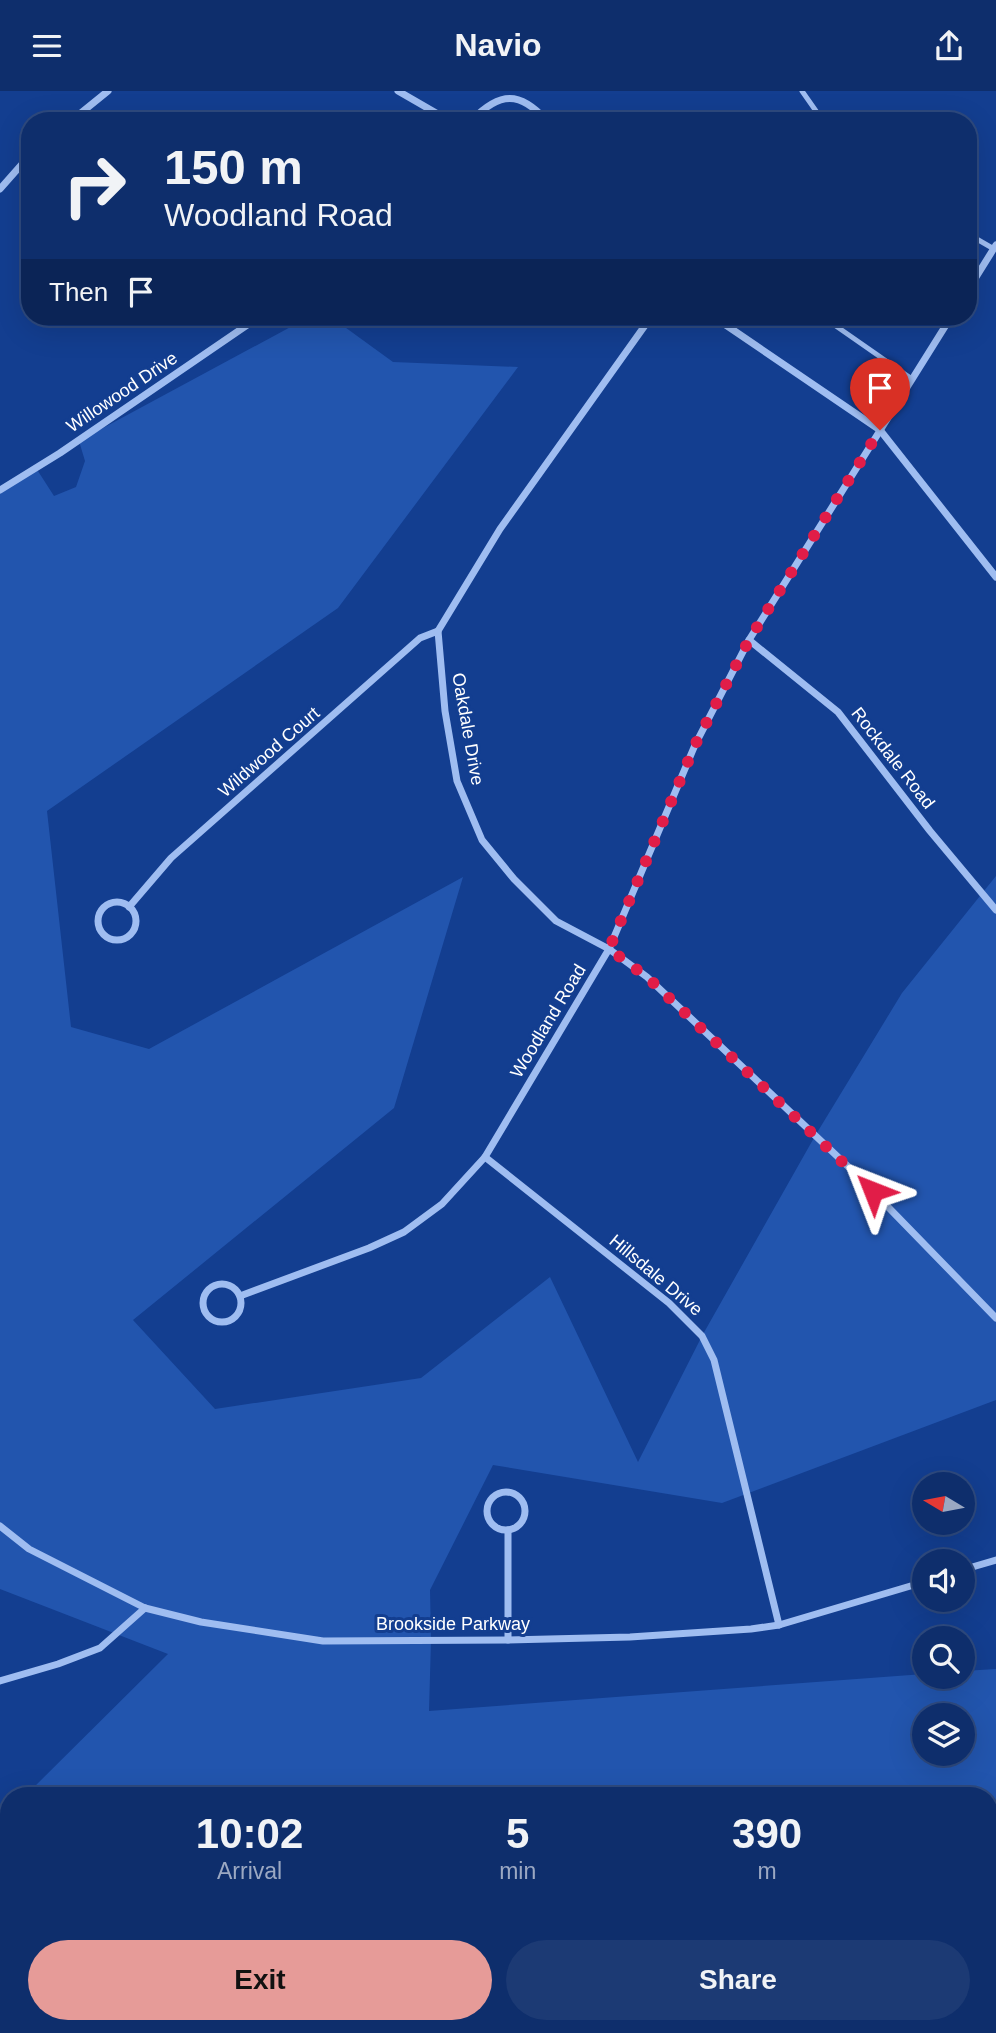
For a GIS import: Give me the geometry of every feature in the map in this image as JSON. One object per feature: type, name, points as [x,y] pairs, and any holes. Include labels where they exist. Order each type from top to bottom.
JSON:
[{"type":"street","points":[[83,112],[108,91]]},
{"type":"street","points":[[398,91],[434,112]]},
{"type":"street","points":[[480,112],[493,99],[510,93],[526,97],[539,112]]},
{"type":"street","points":[[0,189],[21,165]]},
{"type":"street","points":[[977,276],[995,247]]},
{"type":"street","name":"Willowood Drive","points":[[0,490],[79,441],[246,326]]},
{"type":"street","points":[[438,631],[500,529],[645,326]]},
{"type":"street","points":[[727,326],[880,430],[996,577]]},
{"type":"street","name":"Woodland Road","points":[[240,1296],[369,1248],[404,1232],[442,1204],[485,1157],[609,949],[695,745],[749,640],[945,326]]},
{"type":"street","name":"Wildwood Court","points":[[129,907],[171,858],[420,638],[438,631]]},
{"type":"street","name":"Oakdale Drive","points":[[438,631],[445,711],[457,781],[482,840],[514,879],[556,921],[609,949],[647,977],[855,1173],[996,1318]]},
{"type":"street","name":"Rockdale Road","points":[[749,640],[838,712],[930,831],[996,910]]},
{"type":"street","points":[[118,902],[129,907],[135,917],[130,934],[113,940],[103,933],[98,922],[106,905],[118,902]]},
{"type":"street","name":"Hillsdale Drive","points":[[485,1157],[669,1303],[702,1336],[714,1360],[779,1625]]},
{"type":"street","points":[[217,1285],[229,1285],[240,1296],[239,1312],[230,1321],[217,1322],[204,1309],[204,1297],[217,1285]]},
{"type":"street","points":[[504,1492],[521,1499],[526,1511],[522,1523],[508,1530],[493,1525],[487,1514],[489,1502],[504,1492]]},
{"type":"street","name":"Brookside Parkway","points":[[0,1526],[29,1549],[145,1608],[201,1622],[323,1641],[630,1637],[779,1625],[912,1586]]},
{"type":"street","points":[[508,1530],[508,1640]]},
{"type":"street","points":[[975,1566],[996,1560]]},
{"type":"street","points":[[0,1681],[100,1648],[145,1608]]},
{"type":"lane","points":[[802,91],[817,112]]},
{"type":"lane","points":[[977,238],[995,247]]},
{"type":"lane","points":[[836,326],[912,379]]},
{"type":"shaded area","points":[[292,326],[343,326],[393,362],[518,367],[338,608],[47,811],[71,1027],[149,1049],[463,877],[394,1108],[133,1320],[215,1409],[421,1378],[550,1277],[638,1462],[702,1336],[815,1136],[902,993],[996,876],[996,1400],[722,1503],[493,1465],[430,1590],[429,1711],[912,1675],[912,1689],[975,1689],[975,1670],[996,1669],[996,1787],[34,1787],[168,1654],[0,1589],[0,490],[36,468],[54,496],[76,487],[85,461],[79,441]]},
{"type":"route","points":[[873,1191],[647,977],[609,949],[695,745],[749,640],[880,430]]}]
